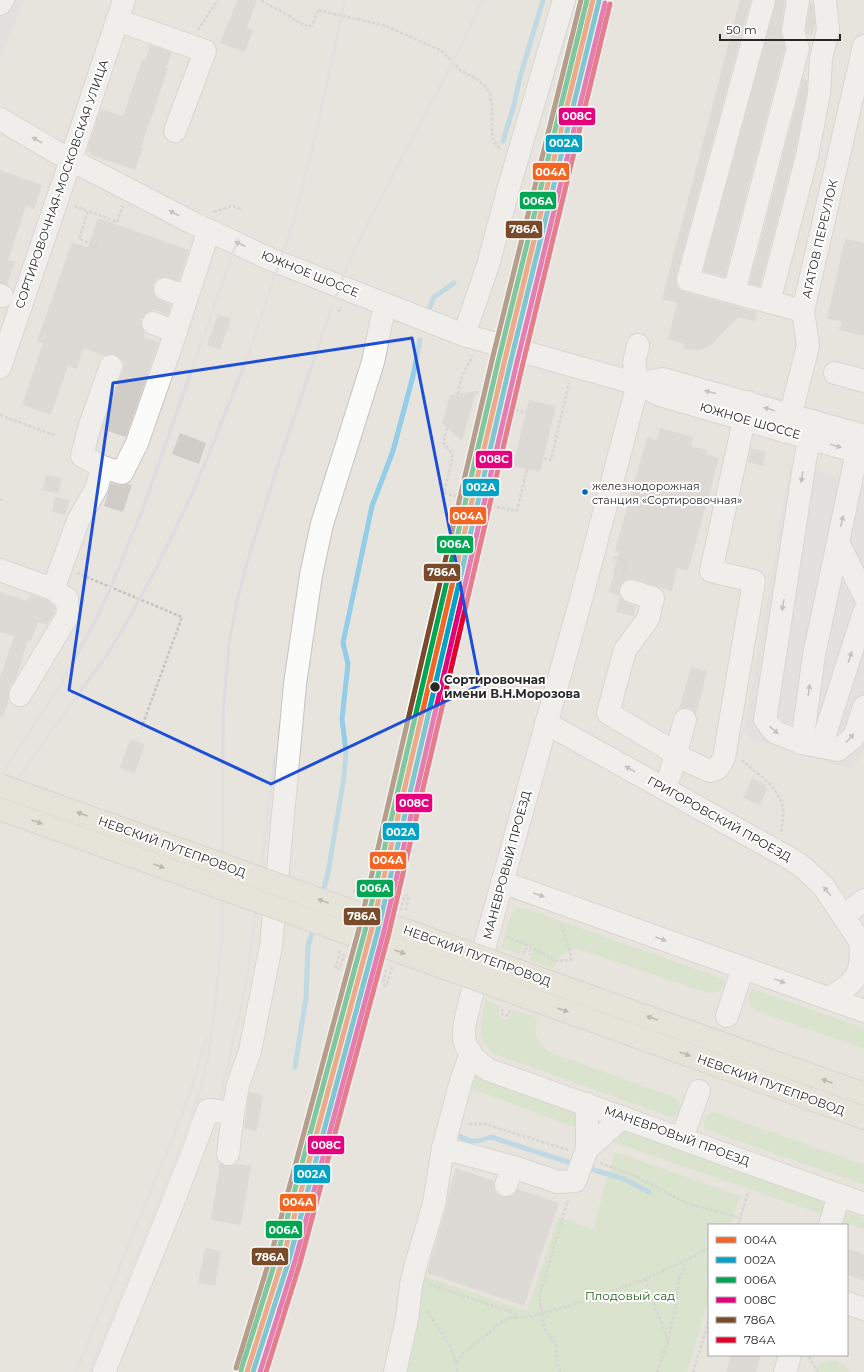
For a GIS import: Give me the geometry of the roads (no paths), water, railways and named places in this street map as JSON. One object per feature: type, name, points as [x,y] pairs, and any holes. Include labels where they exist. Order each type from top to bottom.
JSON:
[{"type":"main road","name":"НЕВСКИЙ ПУТЕПРОВОД","points":[[0,785],[864,1094]]},
{"type":"main road","name":"НЕВСКИЙ ПУТЕПРОВОД","points":[[0,809],[864,1118]]},
{"type":"street","points":[[0,4],[3,0]]},
{"type":"street","points":[[470,343],[488,265],[564,0]]},
{"type":"street","points":[[764,0],[688,280],[803,311]]},
{"type":"street","points":[[734,292],[798,48],[793,31],[798,0]]},
{"type":"street","points":[[769,302],[807,156],[819,94],[821,58],[828,30],[825,0]]},
{"type":"street","points":[[120,10],[187,45],[204,51],[175,131]]},
{"type":"street","name":"СОРТИРОВОЧНАЯ-МОСКОВСКАЯ УЛИЦА","points":[[0,367],[120,10]]},
{"type":"street","name":"АГАТОВ ПЕРЕУЛОК","points":[[788,423],[808,346],[803,311],[864,46]]},
{"type":"street","name":"ЮЖНОЕ ШОССЕ","points":[[0,119],[71,159],[193,223],[270,259],[387,305],[470,343],[638,384],[660,395],[746,411],[861,444]]},
{"type":"street","points":[[111,366],[90,425],[82,456],[102,467],[122,473],[137,443],[176,332],[206,240]]},
{"type":"street","points":[[165,289],[187,297]]},
{"type":"street","points":[[228,1154],[232,1113],[238,1085],[250,1051],[271,946],[295,684],[311,575],[322,524],[373,362],[382,318],[387,305]]},
{"type":"street","points":[[153,323],[176,332]]},
{"type":"street","points":[[638,345],[634,362],[638,384]]},
{"type":"street","points":[[836,373],[864,380]]},
{"type":"street","name":"МАНЕВРОВЫЙ ПРОЕЗД","points":[[638,384],[478,970],[464,1024],[463,1035],[466,1045],[471,1053],[480,1064],[489,1070],[864,1204]]},
{"type":"street","points":[[631,591],[653,598],[648,619],[625,650],[608,713],[667,748],[676,755],[710,771],[718,768],[724,758],[726,748],[754,581],[711,571],[746,411]]},
{"type":"street","points":[[811,430],[765,720],[775,732],[811,745],[838,750],[854,737],[864,707]]},
{"type":"street","points":[[811,745],[814,655],[861,444]]},
{"type":"street","points":[[53,589],[78,520],[97,487],[102,467]]},
{"type":"street","points":[[838,542],[864,595]]},
{"type":"street","points":[[0,570],[53,589],[67,599],[68,615],[20,696]]},
{"type":"street","points":[[811,745],[864,612]]},
{"type":"street","points":[[664,788],[670,775],[685,720]]},
{"type":"street","name":"ГРИГОРОВСКИЙ ПРОЕЗД","points":[[546,723],[791,859],[804,868],[823,886],[862,944]]},
{"type":"street","points":[[502,882],[864,1011]]},
{"type":"street","points":[[844,916],[864,900]]},
{"type":"street","points":[[828,998],[847,988],[860,973],[864,954],[862,944]]},
{"type":"street","points":[[727,1016],[743,968]]},
{"type":"street","points":[[478,970],[500,977]]},
{"type":"street","points":[[395,1372],[408,1319],[411,1285],[434,1204],[443,1148],[461,1081],[471,1053]]},
{"type":"street","points":[[682,1138],[699,1091]]},
{"type":"street","points":[[443,1148],[510,1176],[558,1182],[575,1181],[587,1149],[587,1104]]},
{"type":"street","points":[[104,1372],[172,1205],[208,1110],[232,1113]]},
{"type":"street","points":[[587,1149],[623,1117]]},
{"type":"street","points":[[830,1224],[839,1195]]},
{"type":"street","points":[[848,1303],[864,1309]]},
{"type":"street","points":[[785,1372],[790,1356]]},
{"type":"waterway","points":[[503,141],[543,0]]},
{"type":"waterway","points":[[430,307],[434,297],[454,283]]},
{"type":"waterway","points":[[322,895],[328,873],[344,777],[346,752],[342,719],[348,664],[343,643],[372,506],[393,451],[413,376],[420,340]]},
{"type":"waterway","points":[[295,1067],[306,998],[308,946],[314,926]]},
{"type":"waterway","points":[[459,1136],[475,1141],[491,1137],[571,1163]]},
{"type":"waterway","points":[[591,1169],[624,1179],[649,1192]]},
{"type":"railway","points":[[0,803],[106,656],[123,629],[157,567],[193,492],[249,353],[295,217],[316,134],[345,0]]},
{"type":"railway","points":[[336,297],[361,236],[461,46],[482,0]]},
{"type":"railway","points":[[0,777],[59,687],[97,618],[111,587],[142,511],[238,239]]},
{"type":"railway","points":[[90,1372],[184,1142],[204,1077],[211,1039],[222,941],[223,716],[229,643],[238,597],[248,559],[332,306]]},
{"type":"railway","points":[[220,1098],[249,965],[275,755]]},
{"type":"railway","points":[[76,1372],[173,1137],[191,1090],[206,1039]]},
{"type":"place","name":"железнодорожная станция «Сортировочная»","points":[[585,492]]},
{"type":"place","name":"Сортировочная имени В.Н.Морозова","points":[[435,687]]},
{"type":"park label","name":"Плодовый сад","points":[[630,1296]]}]
